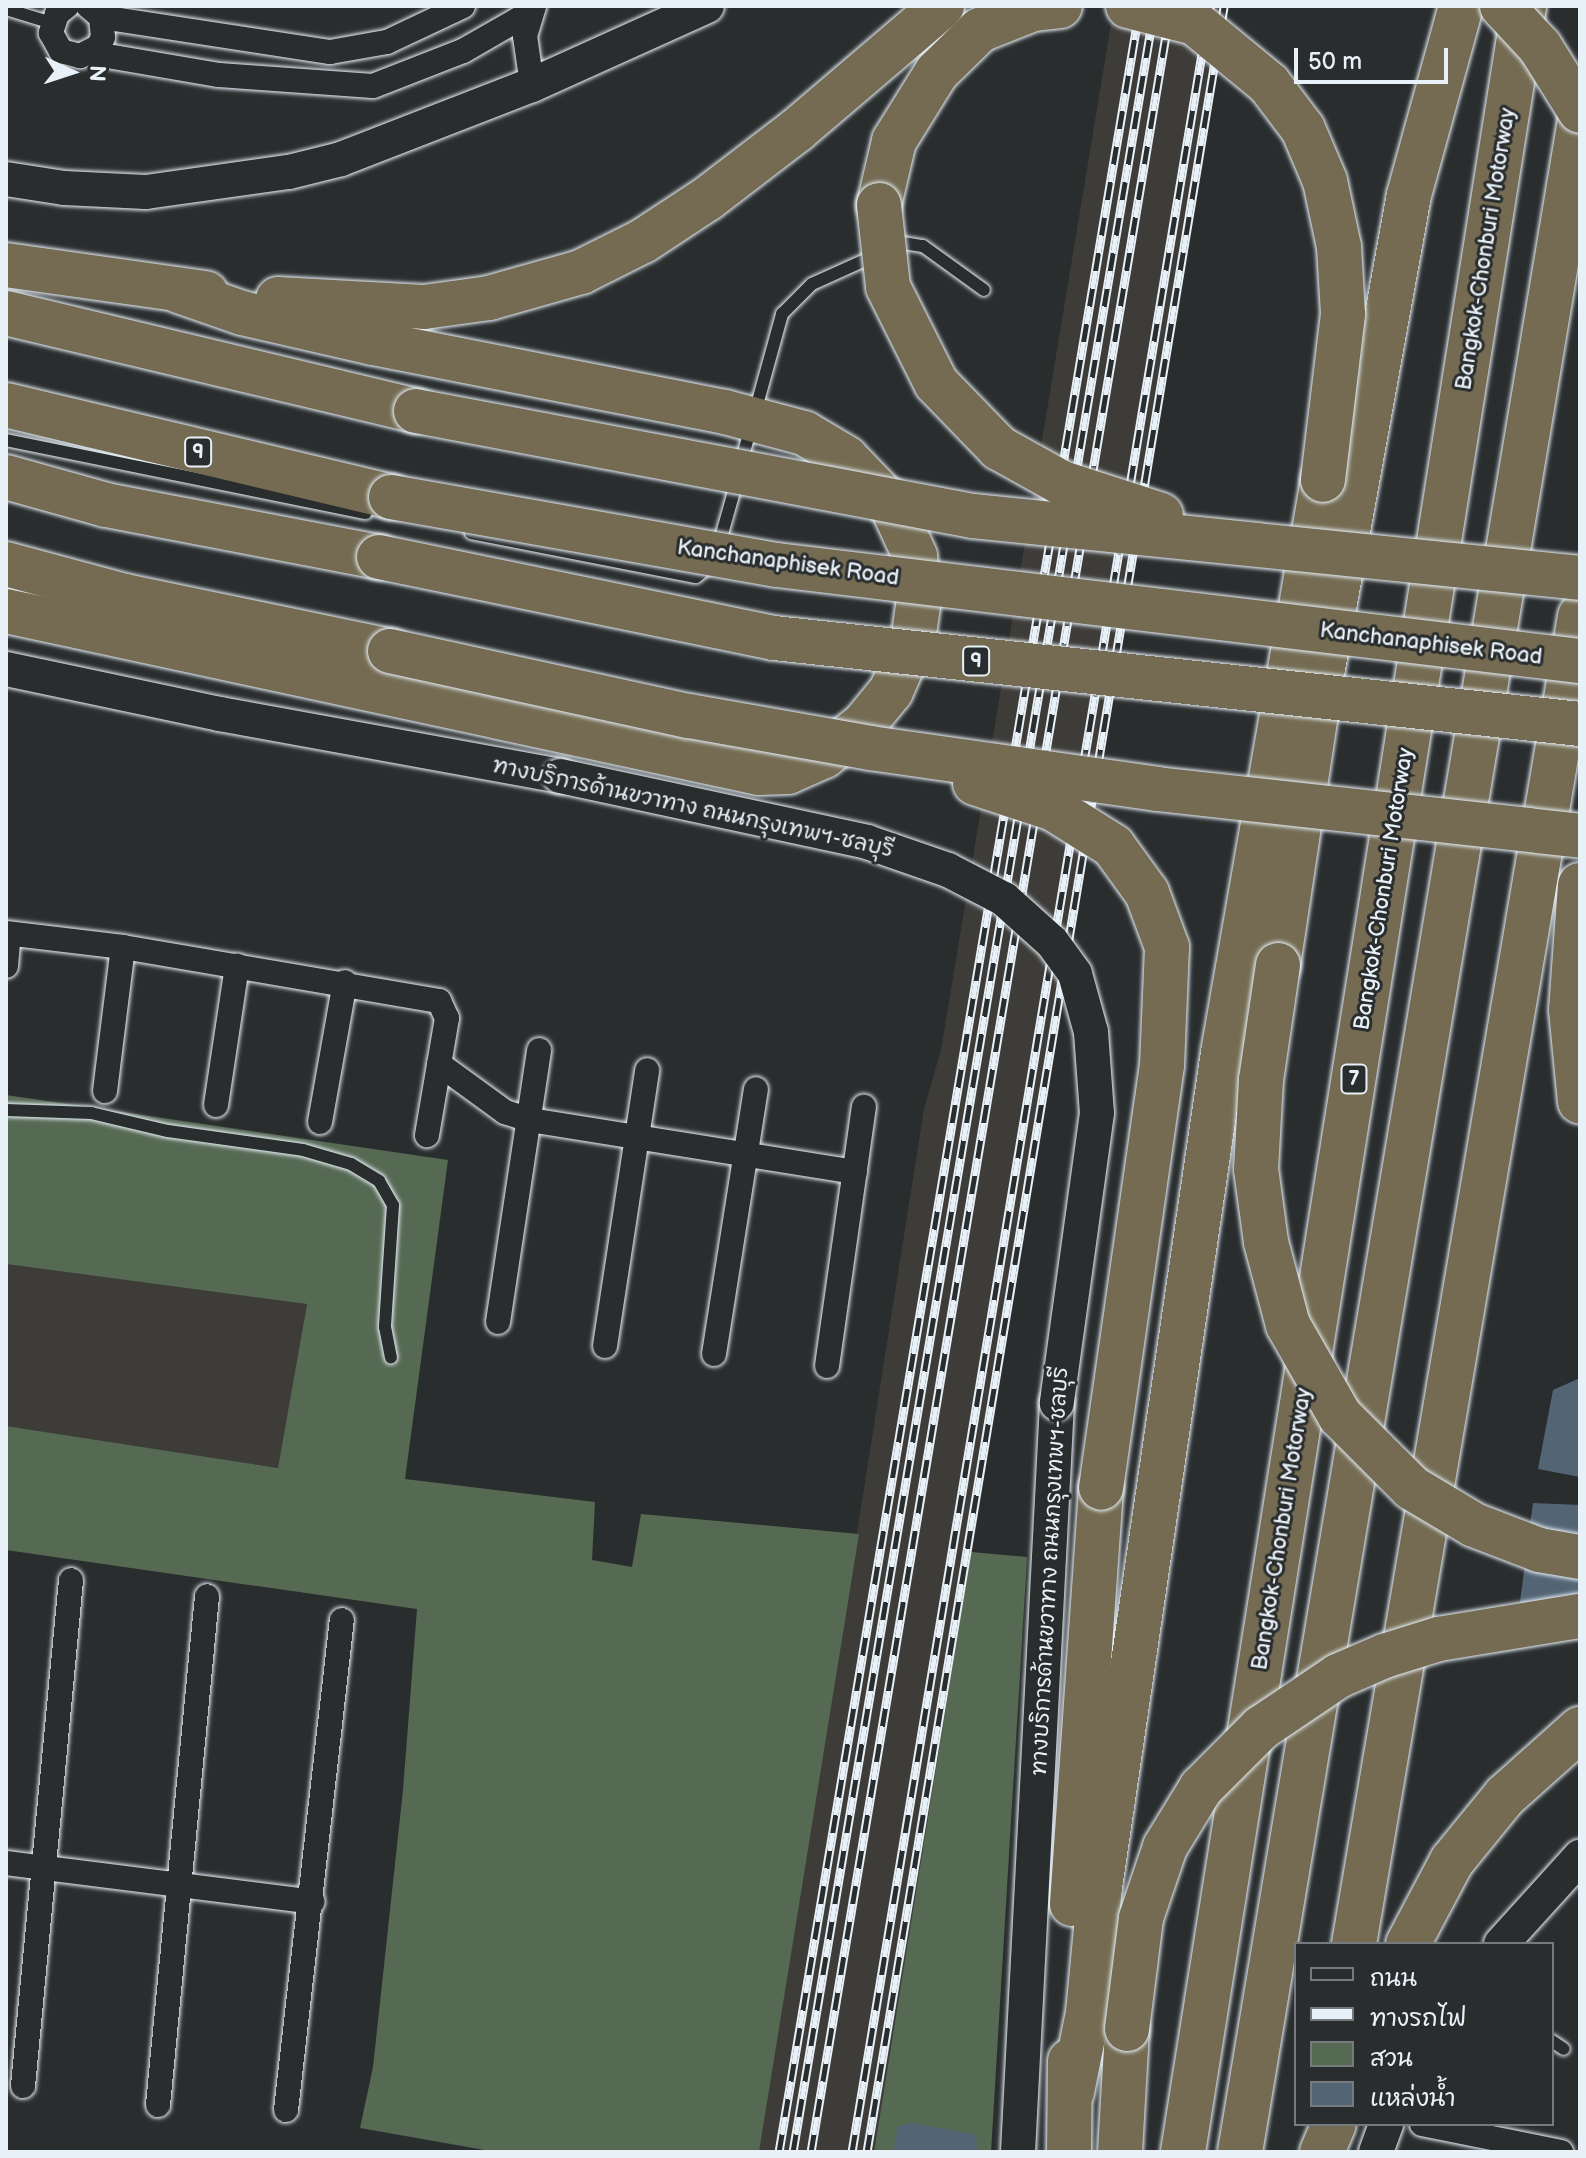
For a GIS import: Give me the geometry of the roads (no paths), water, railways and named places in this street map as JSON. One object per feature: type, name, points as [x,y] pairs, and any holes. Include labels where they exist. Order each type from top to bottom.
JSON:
[{"type":"highway","points":[[6,265],[179,291],[424,307],[489,298],[581,272],[707,199],[797,130],[884,52],[942,6]]},
{"type":"highway","points":[[1060,6],[1033,9],[980,30],[937,72],[894,141],[879,205],[888,287],[936,383],[999,448],[1062,483],[1132,508],[1280,545]]},
{"type":"highway","points":[[1072,2092],[1088,2013],[1100,1887],[1223,1053],[1323,480],[1343,314],[1339,247],[1325,181],[1303,129],[1269,84],[1195,23],[1128,6]]},
{"type":"highway","points":[[1461,6],[1406,210],[1321,679],[1261,1080],[1256,1169],[1266,1242],[1288,1325],[1340,1416],[1412,1488],[1474,1525],[1539,1550],[1580,1557]]},
{"type":"highway","points":[[1502,6],[1540,47],[1580,111]]},
{"type":"highway","name":"Bangkok-Chonburi Motorway","points":[[1183,2152],[1524,6]]},
{"type":"highway","points":[[1240,2152],[1580,121]]},
{"type":"highway","points":[[6,611],[759,773],[788,772],[824,756],[864,724],[891,691],[913,641],[919,599],[915,556],[892,506],[846,458],[804,433],[751,419],[373,343],[242,313],[179,291]]},
{"type":"highway","points":[[6,313],[416,411],[973,516],[1580,578]]},
{"type":"highway","name":"Kanchanaphisek Road","points":[[6,405],[391,497],[777,565],[1580,661]]},
{"type":"highway","name":"9","points":[[6,477],[106,505],[774,638],[1580,724]]},
{"type":"highway","points":[[6,564],[125,596],[689,716],[870,748],[1157,789],[1580,836]]},
{"type":"highway","points":[[1354,1942],[1580,616]]},
{"type":"highway","points":[[870,748],[1054,809],[1113,846],[1147,893],[1167,947],[1162,1065],[1101,1488],[1073,1884],[1068,2005],[1072,2092],[1069,2152]]},
{"type":"highway","points":[[1580,885],[1571,1010],[1580,1102]]},
{"type":"highway","points":[[1120,2152],[1127,2029],[1141,1918],[1165,1847],[1201,1788],[1261,1728],[1338,1676],[1384,1656],[1470,1633],[1580,1616]]},
{"type":"highway","points":[[1409,1942],[1452,1861],[1515,1786],[1580,1729]]},
{"type":"highway","points":[[1320,2152],[1324,2126]]},
{"type":"highway","points":[[1320,2152],[1333,2126]]},
{"type":"main road","points":[[6,179],[64,188],[146,192],[289,172],[341,159],[532,85],[707,6]]},
{"type":"main road","name":"ทางบริการด้านขวาทาง ถนนกรุงเทพฯ-ชลบุรี","points":[[6,669],[220,714],[560,776],[867,842],[948,870],[1004,899],[1052,942],[1075,974],[1091,1032],[1097,1113],[1057,1403],[1018,2152]]},
{"type":"main road","points":[[1503,1942],[1580,1857]]},
{"type":"main road","points":[[1376,2152],[1385,2126]]},
{"type":"street","points":[[90,53],[103,37],[94,12],[330,52],[387,42],[463,6]]},
{"type":"street","points":[[532,10],[526,54],[532,85]]},
{"type":"street","points":[[59,14],[54,43],[61,51],[219,75],[373,86],[463,51],[532,10]]},
{"type":"street","points":[[6,966],[8,934],[123,947],[345,982],[443,1004],[447,1018],[427,1135]]},
{"type":"street","points":[[105,1091],[123,947]]},
{"type":"street","points":[[216,1105],[237,966]]},
{"type":"street","points":[[320,1122],[345,982]]},
{"type":"street","points":[[498,1322],[539,1050]]},
{"type":"street","points":[[439,1064],[505,1112],[530,1120],[855,1172]]},
{"type":"street","points":[[605,1346],[647,1070]]},
{"type":"street","points":[[714,1354],[756,1089]]},
{"type":"street","points":[[827,1366],[864,1107]]},
{"type":"street","points":[[23,2086],[71,1580]]},
{"type":"street","points":[[158,2105],[207,1596]]},
{"type":"street","points":[[286,2110],[313,1902],[342,1620]]},
{"type":"street","points":[[6,1863],[181,1888],[313,1902]]},
{"type":"street","points":[[1432,2126],[1561,2152]]},
{"type":"lane","points":[[6,9],[59,14]]},
{"type":"lane","points":[[449,529],[696,577],[706,572],[721,537],[782,314],[812,284],[903,243],[923,246],[984,290]]},
{"type":"lane","points":[[6,440],[387,517]]},
{"type":"lane","points":[[6,1110],[91,1113],[168,1131],[303,1150],[351,1164],[379,1181],[393,1205],[385,1327],[391,1357]]},
{"type":"lane","points":[[1554,2042],[1564,2049]]},
{"type":"water","points":[[1580,1378],[1580,1477],[1538,1469],[1553,1390]]},
{"type":"water","points":[[1533,1503],[1580,1505],[1580,1612],[1555,1627],[1520,1602]]},
{"type":"water","points":[[912,2123],[976,2135],[977,2152],[893,2152],[898,2126]]},
{"type":"railway","points":[[779,2152],[1140,6]]},
{"type":"railway","points":[[793,2152],[1155,6]]},
{"type":"railway","points":[[811,2152],[1171,6]]},
{"type":"railway","points":[[852,2152],[1210,6]]},
{"type":"railway","points":[[867,2152],[1224,6]]}]
